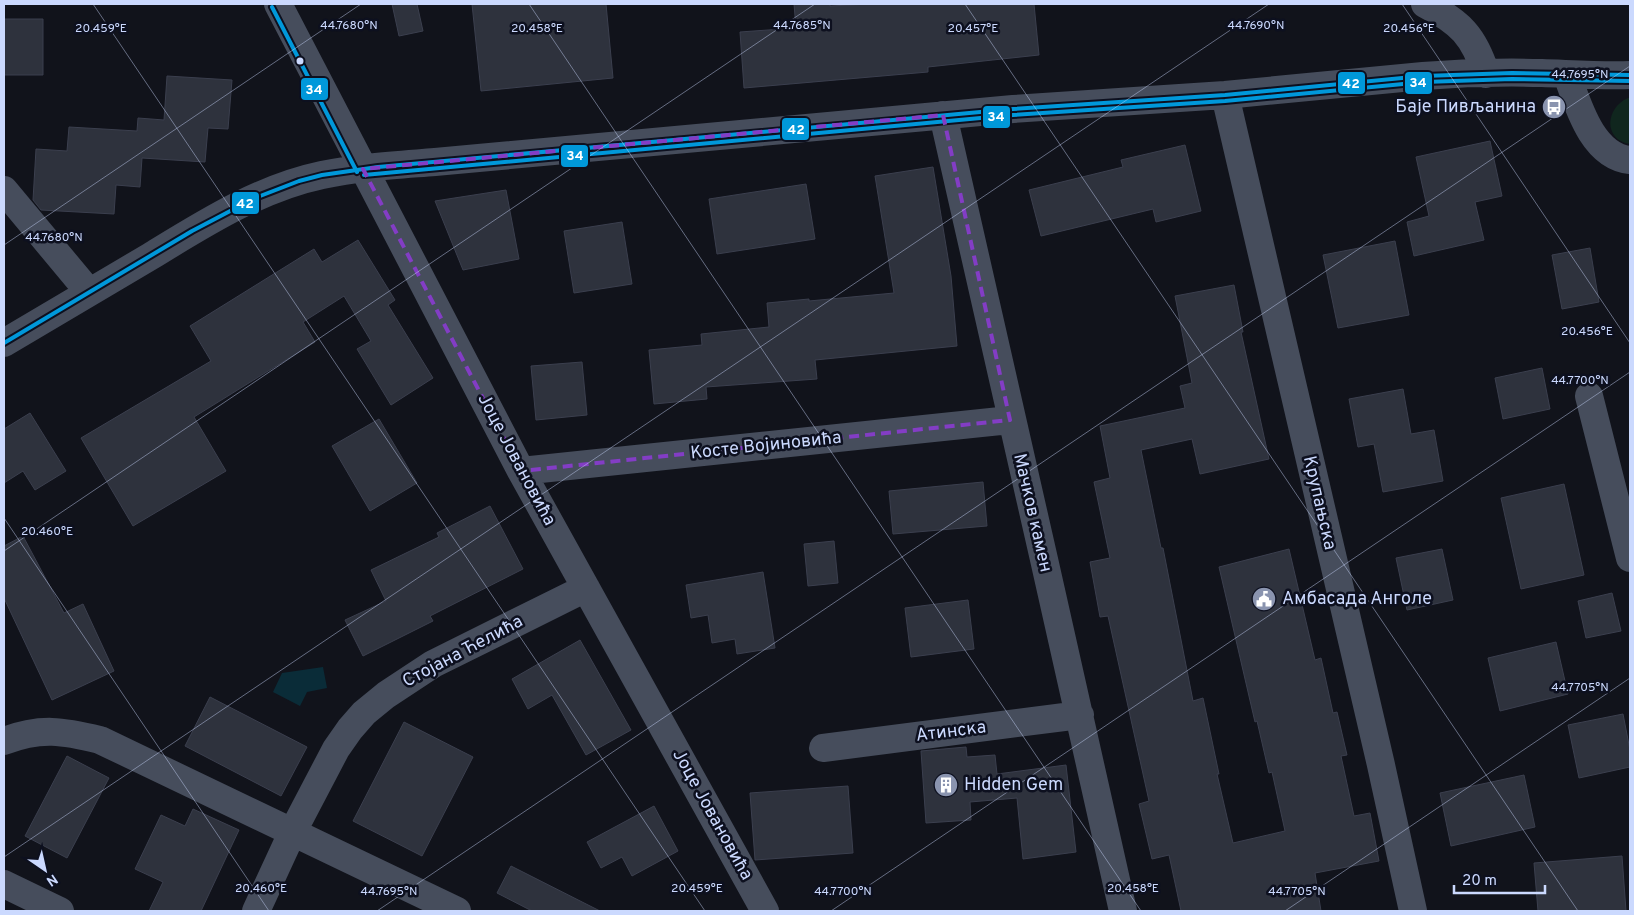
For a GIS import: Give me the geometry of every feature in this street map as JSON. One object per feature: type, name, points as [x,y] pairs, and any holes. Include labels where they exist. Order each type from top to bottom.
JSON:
[{"type":"street","name":"Јоце Јовановића","points":[[278,4],[521,471],[765,911]]},
{"type":"street","points":[[1425,4],[1453,20],[1471,38],[1480,55],[1486,74]]},
{"type":"street","points":[[4,343],[207,222],[247,201],[321,175],[363,169],[942,115],[1225,95],[1432,75],[1630,74]]},
{"type":"street","points":[[1567,75],[1581,111],[1600,142],[1609,151],[1630,160]]},
{"type":"street","name":"Крупањска","points":[[1225,95],[1326,536],[1381,765],[1413,911]]},
{"type":"street","name":"Мачков камен","points":[[942,115],[1010,420],[1080,715],[1123,911]]},
{"type":"street","points":[[4,190],[89,292]]},
{"type":"street","points":[[1589,396],[1630,558]]},
{"type":"street","name":"Косте Војиновића","points":[[521,471],[1010,420]]},
{"type":"street","name":"Стојана Ћелића","points":[[256,911],[292,833],[336,749],[360,718],[386,695],[433,664],[586,588]]},
{"type":"street","name":"Атинска","points":[[823,748],[1080,715]]},
{"type":"street","points":[[4,741],[15,737],[55,730],[100,740],[457,911]]},
{"type":"street","points":[[4,884],[60,911]]},
{"type":"highlighted area","points":[[943,115],[1010,420],[521,471],[363,169]]},
{"type":"green space","points":[[1630,98],[1630,144],[1615,137],[1610,123],[1615,109]]},
{"type":"water","points":[[323,667],[327,688],[307,692],[300,706],[273,692],[282,673]]},
{"type":"building","points":[[392,4],[417,4],[423,31],[399,36]]},
{"type":"building","points":[[472,4],[606,4],[613,78],[481,91]]},
{"type":"building","points":[[794,4],[830,4],[830,6],[870,4],[1034,4],[1039,55],[928,67],[928,72],[744,88],[740,32],[796,28]]},
{"type":"building","points":[[4,19],[43,19],[43,75],[4,75]]},
{"type":"building","points":[[167,76],[232,80],[228,129],[208,128],[205,162],[142,158],[140,187],[116,185],[114,214],[41,210],[33,200],[36,149],[67,151],[69,127],[137,131],[138,118],[164,120]]},
{"type":"building","points":[[1490,141],[1502,196],[1475,202],[1484,240],[1414,256],[1407,222],[1429,216],[1416,157]]},
{"type":"building","points":[[1185,145],[1201,211],[1156,222],[1153,209],[1041,236],[1029,190],[1123,167],[1121,160]]},
{"type":"building","points":[[933,167],[951,276],[957,346],[815,360],[817,379],[706,387],[707,399],[654,404],[649,350],[702,345],[701,334],[769,327],[767,303],[894,293],[875,176]]},
{"type":"building","points":[[806,184],[815,239],[717,254],[709,199]]},
{"type":"building","points":[[506,190],[519,259],[463,270],[435,201]]},
{"type":"building","points":[[622,222],[632,284],[574,293],[564,231]]},
{"type":"building","points":[[358,240],[395,300],[388,305],[433,378],[391,405],[357,349],[371,341],[344,296],[303,322],[315,342],[194,417],[226,471],[133,526],[81,438],[211,361],[190,326],[314,249],[322,262]]},
{"type":"building","points":[[1395,241],[1409,315],[1338,328],[1323,255]]},
{"type":"building","points":[[1590,248],[1599,302],[1562,309],[1552,255]]},
{"type":"building","points":[[1234,285],[1243,332],[1241,332],[1269,459],[1200,474],[1192,439],[1141,450],[1161,548],[1163,548],[1193,701],[1203,698],[1219,774],[1217,774],[1233,843],[1285,831],[1272,772],[1269,773],[1257,721],[1255,722],[1219,567],[1289,549],[1315,660],[1321,658],[1333,713],[1337,712],[1347,755],[1341,756],[1354,816],[1370,813],[1379,861],[1315,873],[1321,911],[1181,911],[1169,855],[1152,859],[1139,804],[1149,801],[1108,616],[1100,617],[1090,562],[1110,558],[1094,482],[1110,478],[1100,426],[1185,408],[1180,386],[1192,383],[1175,296]]},
{"type":"building","points":[[582,362],[587,415],[536,420],[531,366]]},
{"type":"building","points":[[1542,368],[1550,409],[1503,419],[1495,378]]},
{"type":"building","points":[[1403,389],[1411,434],[1434,430],[1443,481],[1383,492],[1374,444],[1358,447],[1349,399]]},
{"type":"building","points":[[30,413],[66,471],[35,490],[23,471],[4,483],[4,429]]},
{"type":"building","points":[[379,419],[417,483],[370,511],[332,446]]},
{"type":"building","points":[[983,482],[987,526],[893,534],[889,491]]},
{"type":"building","points":[[1564,484],[1584,575],[1521,589],[1501,498]]},
{"type":"building","points":[[490,506],[523,569],[430,616],[433,621],[363,656],[345,620],[386,601],[371,570],[439,537],[437,533]]},
{"type":"building","points":[[23,536],[64,613],[83,604],[114,671],[52,700],[4,598],[4,546]]},
{"type":"building","points":[[834,541],[838,583],[808,586],[804,544]]},
{"type":"building","points":[[1442,549],[1453,600],[1407,610],[1396,558]]},
{"type":"building","points":[[763,572],[775,648],[737,654],[735,639],[712,643],[708,615],[691,618],[686,585]]},
{"type":"building","points":[[1612,593],[1621,631],[1586,638],[1578,601]]},
{"type":"building","points":[[968,600],[974,649],[911,657],[905,608]]},
{"type":"building","points":[[580,640],[631,730],[586,755],[552,695],[528,709],[512,679]]},
{"type":"building","points":[[1556,642],[1568,694],[1500,711],[1488,658]]},
{"type":"building","points":[[210,697],[307,747],[281,796],[185,746]]},
{"type":"building","points":[[1623,714],[1630,750],[1630,767],[1579,778],[1568,725]]},
{"type":"building","points":[[404,722],[473,757],[422,856],[353,821]]},
{"type":"building","points":[[966,747],[967,757],[995,755],[997,774],[1066,765],[1076,852],[1023,859],[1017,798],[970,802],[971,820],[926,823],[921,751]]},
{"type":"building","points":[[67,756],[109,778],[67,858],[25,836]]},
{"type":"building","points":[[1524,775],[1535,827],[1451,846],[1440,793]]},
{"type":"building","points":[[848,786],[853,853],[755,860],[750,793]]},
{"type":"building","points":[[654,806],[678,851],[632,876],[622,857],[601,868],[587,842]]},
{"type":"building","points":[[193,809],[239,830],[201,911],[149,911],[163,882],[135,869],[161,815],[185,826]]},
{"type":"building","points":[[1622,856],[1626,911],[1538,911],[1534,863]]},
{"type":"building","points":[[511,866],[600,911],[532,911],[497,893]]},
{"type":"transit line","name":"34","points":[[272,7],[357,172]]},
{"type":"transit line","name":"42","points":[[4,343],[192,231],[255,198],[299,181],[322,175],[378,167],[1013,109],[1225,95],[1423,76],[1512,73],[1630,75]]},
{"type":"transit line","name":"34","points":[[364,175],[1013,115],[1225,101],[1424,82],[1512,79],[1630,81]]},
{"type":"place","name":"Баје Пивљанина","points":[[1554,107]]},
{"type":"place","name":"Амбасада Анголе","points":[[1264,599]]},
{"type":"place","name":"Hidden Gem","points":[[946,785]]}]
